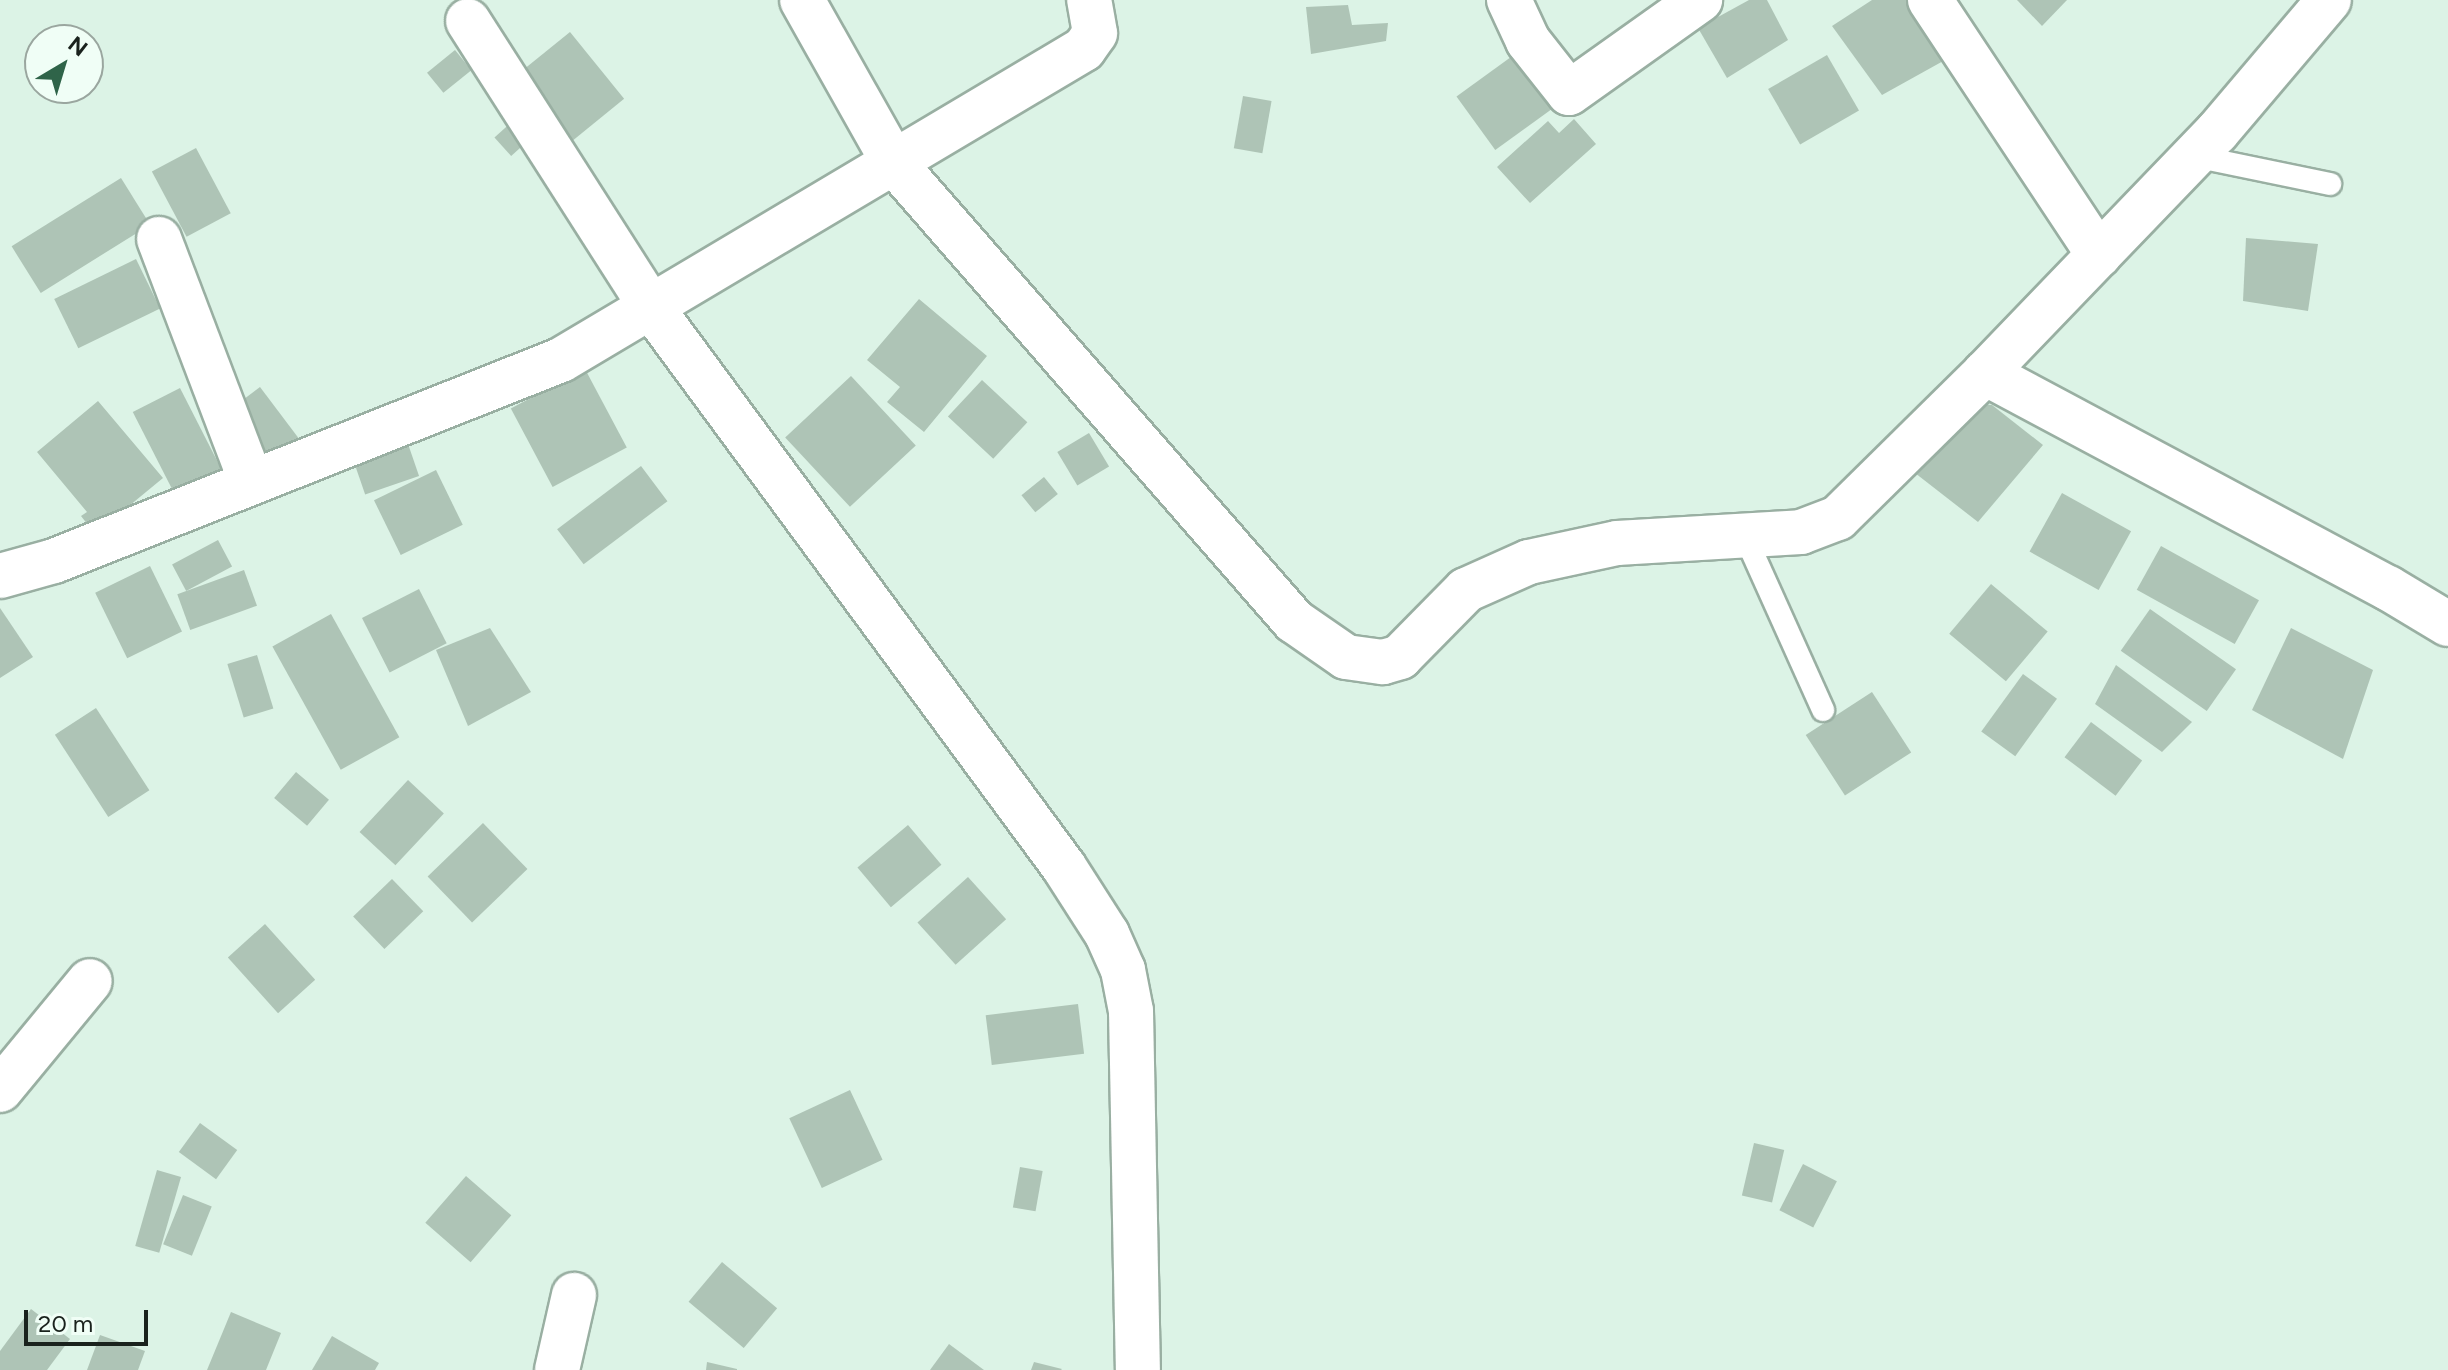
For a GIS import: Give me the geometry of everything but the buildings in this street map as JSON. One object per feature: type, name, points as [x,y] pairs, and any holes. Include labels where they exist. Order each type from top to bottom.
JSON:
[{"type":"street","points":[[802,0],[894,163],[1294,621],[1346,657],[1383,662],[1400,657],[1466,590],[1529,562],[1617,543],[1801,532],[1838,518],[1985,373],[2194,156],[2311,7]]},
{"type":"street","points":[[0,576],[54,561],[561,360],[1084,49],[1095,33],[1089,0]]},
{"type":"street","points":[[1509,0],[1528,41],[1569,93],[1700,0]]},
{"type":"street","points":[[1930,0],[2099,255]]},
{"type":"street","points":[[468,21],[651,307],[1064,867],[1107,934],[1123,970],[1131,1011],[1138,1370]]},
{"type":"street","points":[[159,239],[251,481]]},
{"type":"street","points":[[1985,373],[2388,588],[2448,624]]},
{"type":"street","points":[[0,1090],[90,981]]},
{"type":"street","points":[[557,1370],[574,1295]]},
{"type":"lane","points":[[2194,156],[2330,184]]},
{"type":"lane","points":[[1744,534],[1823,710]]}]
